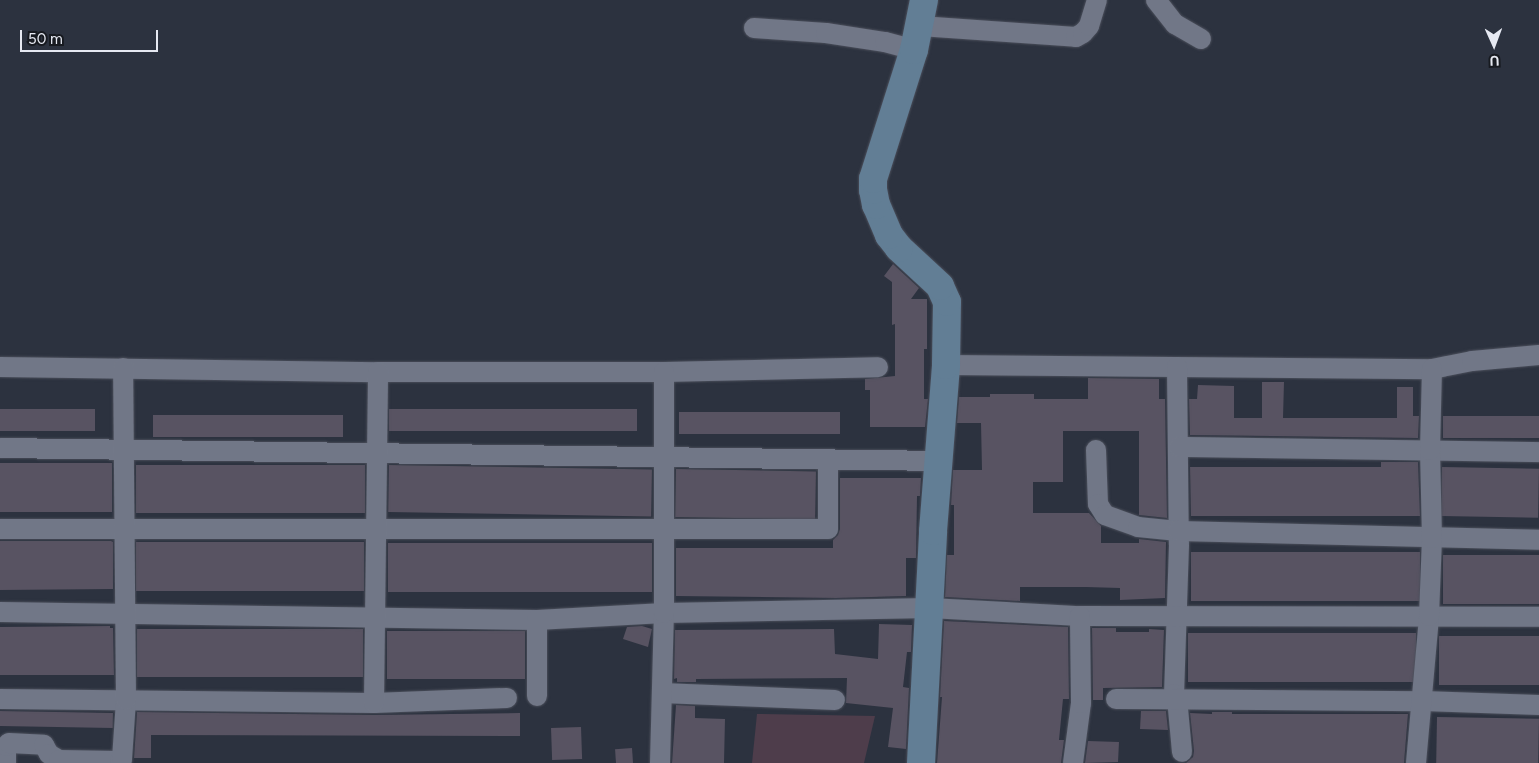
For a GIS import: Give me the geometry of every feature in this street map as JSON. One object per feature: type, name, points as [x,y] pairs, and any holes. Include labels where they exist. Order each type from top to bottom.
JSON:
[{"type":"street","points":[[754,28],[826,33],[885,42],[919,25],[1076,37],[1089,26],[1097,0]]},
{"type":"street","points":[[1156,0],[1175,24],[1201,39]]},
{"type":"street","points":[[919,25],[874,179],[873,190],[876,205],[889,235],[899,248],[932,277],[946,296],[946,365],[938,461],[921,763]]},
{"type":"street","points":[[946,365],[1432,369],[1472,361],[1539,355]]},
{"type":"street","points":[[0,367],[378,372],[664,372],[878,367]]},
{"type":"street","points":[[1177,367],[1178,531],[1174,694],[1177,698],[1182,752]]},
{"type":"street","points":[[6,763],[6,746],[9,743],[44,745],[49,754],[59,760],[90,762],[120,761],[122,759],[126,700],[123,368]]},
{"type":"street","points":[[1416,763],[1418,715],[1423,701],[1429,616],[1432,538],[1430,450],[1432,369]]},
{"type":"street","points":[[374,703],[378,372]]},
{"type":"street","points":[[660,763],[664,613],[664,372]]},
{"type":"street","points":[[1178,446],[1539,452]]},
{"type":"street","points":[[0,448],[938,461]]},
{"type":"street","points":[[1096,450],[1098,504],[1105,515],[1138,527],[1178,531],[1539,540]]},
{"type":"street","points":[[0,529],[828,529],[828,460]]},
{"type":"street","points":[[0,612],[537,620],[664,613],[930,608],[1080,616],[1539,617]]},
{"type":"street","points":[[1073,763],[1080,704],[1080,616]]},
{"type":"street","points":[[537,620],[537,696]]},
{"type":"street","points":[[662,693],[835,700]]},
{"type":"street","points":[[0,699],[374,703],[506,698]]},
{"type":"street","points":[[1116,699],[1423,701],[1539,705]]},
{"type":"shaded area","points":[[757,714],[875,716],[864,763],[752,763]]},
{"type":"building","points":[[893,264],[919,288],[911,299],[927,299],[924,399],[928,399],[925,427],[870,427],[870,390],[865,390],[865,379],[895,376],[895,324],[892,325],[892,282],[884,276]]},
{"type":"building","points":[[1088,378],[1159,379],[1159,399],[1165,399],[1167,518],[1139,515],[1139,431],[1063,431],[1063,482],[1033,482],[1033,513],[1089,513],[1101,526],[1101,543],[1139,543],[1139,539],[1166,542],[1165,598],[1120,600],[1120,588],[1086,587],[1020,587],[1020,601],[945,597],[947,555],[954,555],[954,505],[951,505],[953,470],[982,470],[981,423],[957,423],[959,397],[990,397],[990,394],[1034,394],[1034,399],[1088,399]]},
{"type":"building","points":[[1262,382],[1284,382],[1283,418],[1397,418],[1397,387],[1413,387],[1413,416],[1419,416],[1418,438],[1190,435],[1189,399],[1197,399],[1198,385],[1234,386],[1234,418],[1262,418]]},
{"type":"building","points":[[0,409],[95,409],[95,431],[0,431]]},
{"type":"building","points":[[389,409],[637,409],[637,431],[389,431]]},
{"type":"building","points":[[679,412],[840,412],[840,434],[679,434]]},
{"type":"building","points":[[153,415],[343,415],[343,437],[153,437]]},
{"type":"building","points":[[1443,416],[1539,416],[1539,438],[1443,438]]},
{"type":"building","points":[[1381,462],[1418,462],[1420,516],[1191,516],[1190,467],[1381,467]]},
{"type":"building","points":[[0,463],[112,463],[112,512],[0,512]]},
{"type":"building","points":[[136,465],[365,465],[365,513],[136,513]]},
{"type":"building","points":[[389,465],[652,470],[651,517],[388,512]]},
{"type":"building","points":[[1442,467],[1539,469],[1538,518],[1441,516]]},
{"type":"building","points":[[676,469],[816,471],[815,519],[675,517]]},
{"type":"building","points":[[840,478],[921,478],[920,496],[917,496],[916,558],[906,558],[906,596],[836,598],[676,596],[676,548],[833,548],[833,540],[838,535],[840,529]]},
{"type":"building","points":[[0,541],[111,541],[113,542],[113,589],[0,590]]},
{"type":"building","points":[[136,542],[364,542],[364,591],[136,591]]},
{"type":"building","points":[[388,543],[652,543],[652,592],[388,592]]},
{"type":"building","points":[[1191,552],[1420,552],[1420,601],[1191,601]]},
{"type":"building","points":[[1443,555],[1539,555],[1539,604],[1443,604]]},
{"type":"building","points":[[944,621],[1068,627],[1069,699],[1063,699],[1059,740],[1064,740],[1061,763],[937,763],[942,697],[940,697]]},
{"type":"building","points":[[879,624],[912,625],[911,652],[907,652],[903,687],[909,688],[906,749],[888,747],[893,708],[846,703],[847,678],[696,679],[696,682],[677,682],[677,678],[674,679],[675,630],[834,629],[835,654],[878,659]]},
{"type":"building","points":[[110,626],[110,628],[113,628],[114,675],[0,675],[0,627]]},
{"type":"building","points":[[642,626],[652,629],[648,647],[623,639],[627,627]]},
{"type":"building","points":[[1092,628],[1116,628],[1116,632],[1149,632],[1149,629],[1164,630],[1162,687],[1103,688],[1103,700],[1093,700]]},
{"type":"building","points":[[137,629],[363,629],[363,677],[137,677]]},
{"type":"building","points":[[387,631],[525,631],[525,679],[387,679]]},
{"type":"building","points":[[1188,633],[1416,633],[1416,682],[1188,682]]},
{"type":"building","points":[[1439,636],[1539,636],[1539,685],[1439,685]]},
{"type":"building","points":[[676,705],[695,706],[695,718],[725,719],[724,763],[672,763]]},
{"type":"building","points":[[0,711],[113,713],[113,728],[0,726]]},
{"type":"building","points":[[1141,711],[1166,711],[1168,730],[1140,729]]},
{"type":"building","points":[[137,712],[374,715],[520,713],[520,736],[151,735],[151,758],[134,758]]},
{"type":"building","points":[[1212,712],[1232,712],[1232,714],[1408,714],[1404,763],[1186,763],[1193,757],[1194,751],[1190,713],[1212,714]]},
{"type":"building","points":[[1437,717],[1539,719],[1538,763],[1436,763]]},
{"type":"building","points":[[581,727],[582,759],[552,760],[551,728]]},
{"type":"building","points":[[1088,741],[1119,742],[1118,762],[1085,763]]},
{"type":"building","points":[[632,748],[633,763],[616,763],[615,749]]}]
